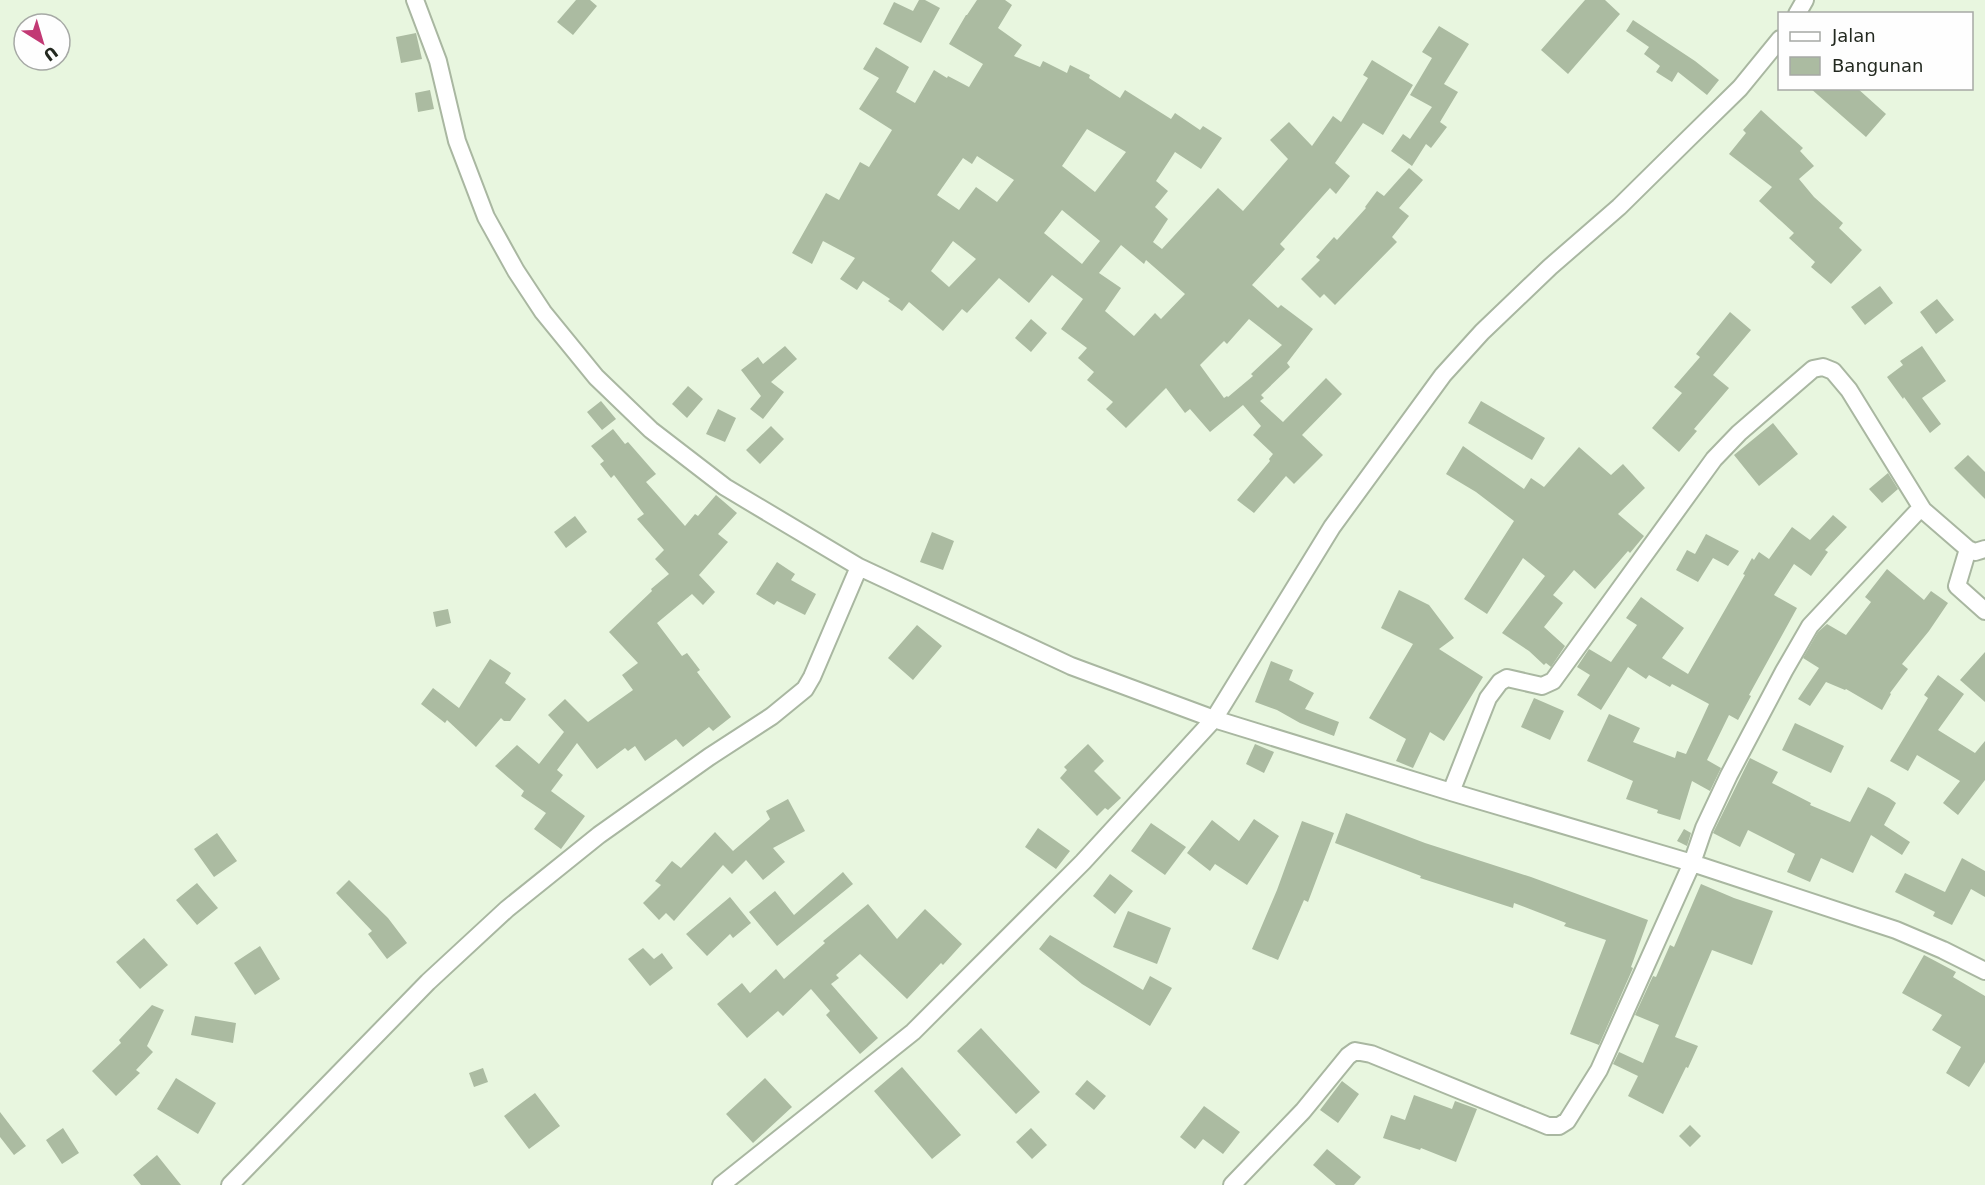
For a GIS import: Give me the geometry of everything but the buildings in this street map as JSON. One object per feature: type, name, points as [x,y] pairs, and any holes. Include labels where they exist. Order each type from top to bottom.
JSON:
[{"type":"street","points":[[415,0],[438,61],[457,141],[486,217],[516,271],[543,312],[596,377],[651,430],[725,488],[859,567],[1071,666],[1214,719],[1692,863],[1896,930],[1985,971]]},
{"type":"street","points":[[721,1185],[913,1032],[1083,862],[1214,719],[1332,527],[1443,375],[1482,332],[1550,267],[1619,207],[1700,128],[1740,88],[1778,40]]},
{"type":"street","points":[[1451,792],[1488,698],[1500,682],[1507,678],[1542,686],[1553,681],[1714,459],[1813,369],[1823,367],[1833,371],[1849,390],[1923,510],[1977,549],[1957,586],[1985,611]]},
{"type":"street","points":[[1232,1185],[1303,1111],[1348,1056],[1355,1052],[1371,1054],[1548,1126],[1559,1126],[1567,1121],[1599,1070],[1692,863],[1704,828],[1784,671],[1810,626],[1916,513],[1923,510]]},
{"type":"street","points":[[230,1185],[428,982],[507,909],[599,835],[772,716],[805,689],[859,567]]}]
